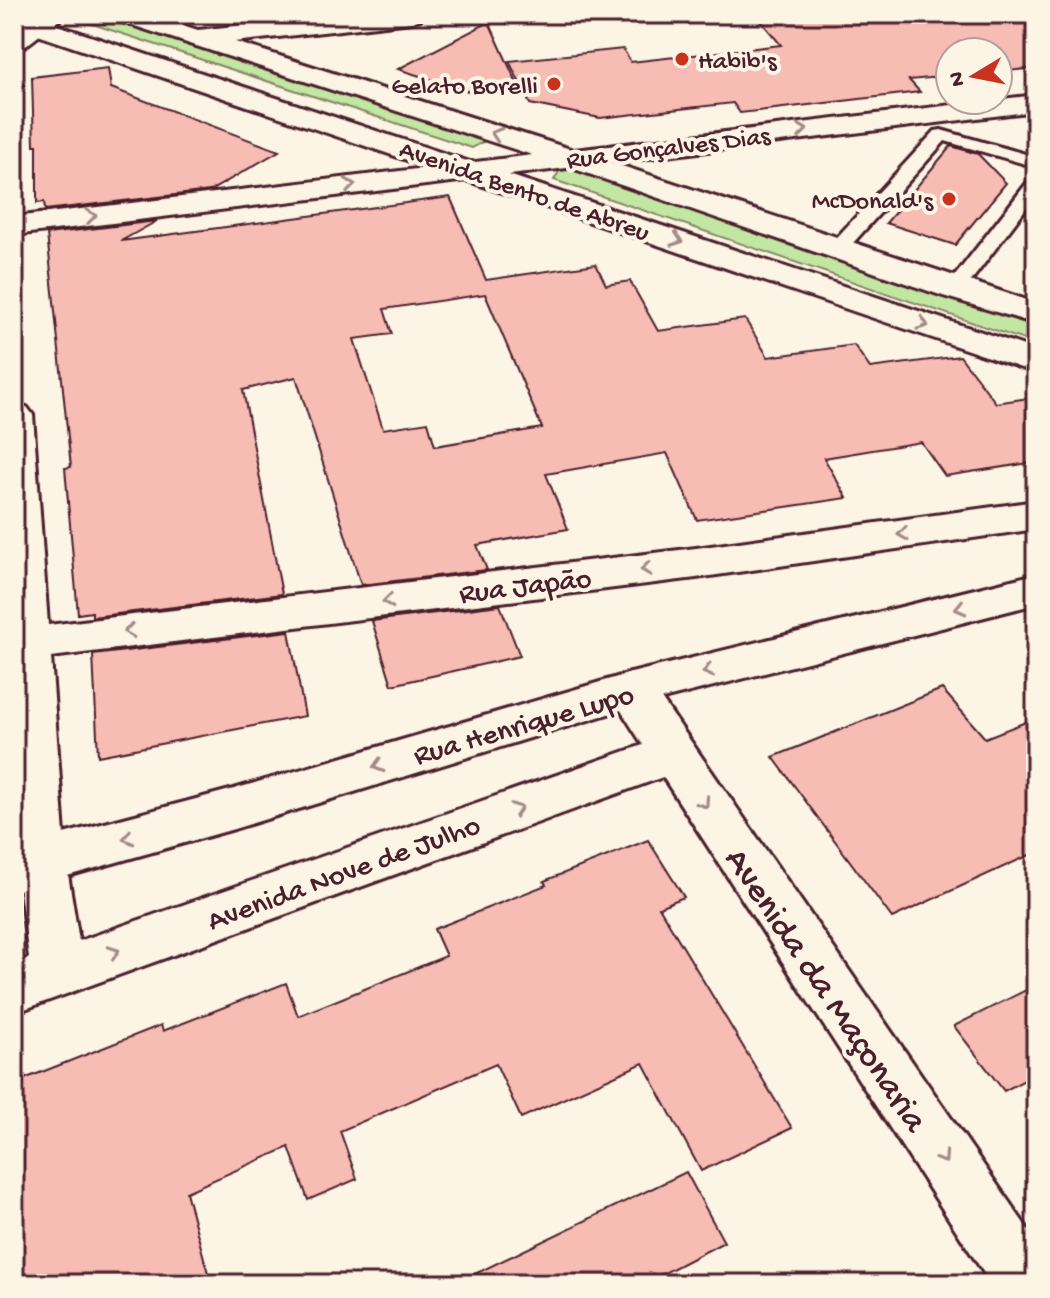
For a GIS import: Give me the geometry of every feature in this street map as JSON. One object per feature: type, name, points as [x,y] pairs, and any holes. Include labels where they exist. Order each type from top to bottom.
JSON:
[{"type":"street","name":"Avenida Bento de Abreu","points":[[122,14],[570,158],[836,250],[1036,314]]},
{"type":"street","points":[[198,38],[412,14]]},
{"type":"street","name":"Avenida Bento de Abreu","points":[[29,25],[470,170],[1036,362]]},
{"type":"street","name":"Rua Gonçalves Dias","points":[[14,226],[1036,103]]},
{"type":"street","points":[[14,415],[27,865],[36,980]]},
{"type":"street","name":"Rua Japão","points":[[22,644],[665,567],[1036,515]]},
{"type":"street","name":"Rua Henrique Lupo","points":[[27,865],[234,809],[631,690],[1036,589]]},
{"type":"street","name":"Avenida da Maçonaria","points":[[631,690],[1028,1284]]},
{"type":"street","name":"Avenida Nove de Julho","points":[[36,980],[672,754]]},
{"type":"lane","points":[[836,250],[941,135],[1036,162]]},
{"type":"lane","points":[[955,289],[1036,183]]},
{"type":"green space","points":[[90,14],[102,14],[489,139],[472,148],[80,20]]},
{"type":"green space","points":[[560,170],[581,171],[1036,320],[1036,344],[554,180]]},
{"type":"building","points":[[755,14],[1036,14],[1036,68],[1014,70],[1014,36],[934,36],[934,78],[909,80],[920,92],[740,113],[733,103],[600,118],[530,104],[509,61],[623,49],[631,62],[781,45]]},
{"type":"building","points":[[489,22],[519,88],[473,93],[398,69]]},
{"type":"building","points":[[108,68],[111,88],[279,151],[210,191],[45,210],[44,202],[37,203],[32,77]]},
{"type":"building","name":"McDonald's","points":[[951,146],[978,154],[1006,183],[955,245],[886,223]]},
{"type":"building","points":[[450,197],[486,280],[596,264],[606,285],[630,281],[658,331],[745,319],[768,357],[854,345],[870,368],[960,356],[996,403],[1036,397],[1036,462],[945,476],[921,442],[824,458],[847,498],[697,520],[667,453],[546,474],[568,529],[477,545],[487,570],[361,585],[296,377],[243,390],[282,594],[92,617],[92,612],[78,614],[65,468],[71,467],[47,234],[157,221],[121,241]],"holes":[[[485,294],[542,428],[435,446],[428,422],[383,429],[354,339],[392,334],[384,309]]]},
{"type":"building","points":[[500,605],[520,656],[392,685],[372,621]]},
{"type":"building","points":[[289,631],[305,716],[98,756],[93,655]]},
{"type":"building","points":[[942,689],[985,738],[1036,718],[1036,852],[892,918],[773,757]]},
{"type":"building","points":[[648,840],[684,897],[659,907],[792,1128],[701,1171],[643,1063],[521,1118],[496,1064],[340,1131],[357,1179],[308,1200],[289,1147],[186,1192],[211,1284],[14,1284],[14,1083],[161,1025],[163,1031],[286,983],[298,1016],[446,956],[434,929]]},
{"type":"building","points":[[1036,985],[1036,1074],[1004,1091],[954,1026]]},
{"type":"building","points":[[686,1172],[724,1242],[643,1284],[454,1284]]},
{"type":"place","name":"Habib's","points":[[682,59]]},
{"type":"place","name":"Gelato Borelli","points":[[554,84]]},
{"type":"place","name":"McDonald's","points":[[949,199]]}]
